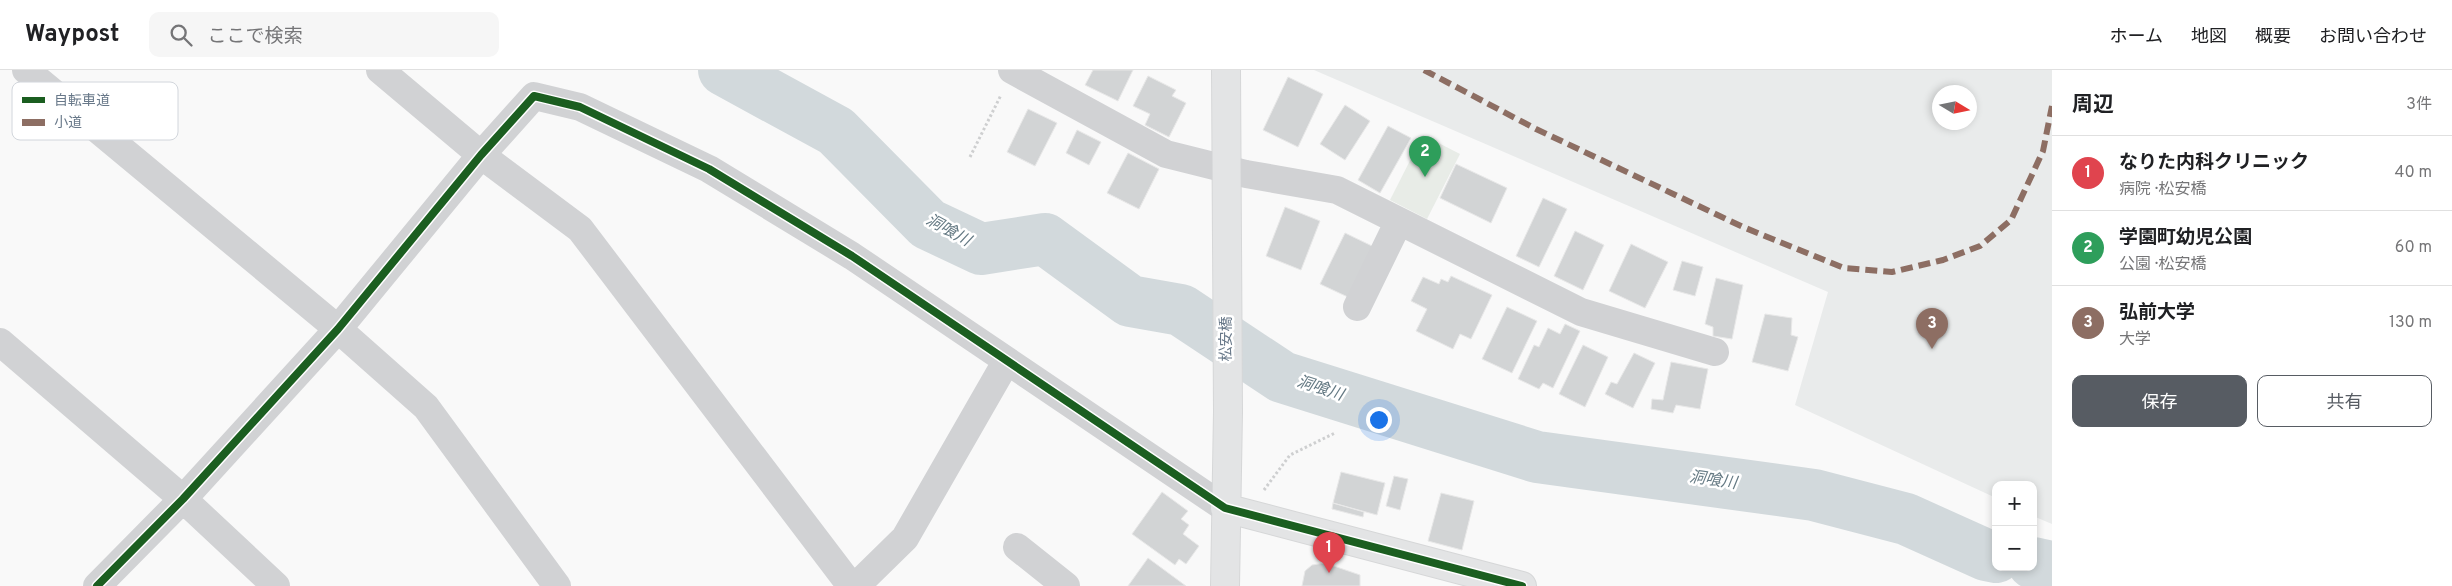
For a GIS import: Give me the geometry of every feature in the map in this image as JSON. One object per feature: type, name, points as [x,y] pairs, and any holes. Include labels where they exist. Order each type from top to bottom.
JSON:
[{"type":"street","points":[[26,70],[40,82]]},
{"type":"street","points":[[380,70],[481,155],[580,229],[851,586]]},
{"type":"street","points":[[1013,70],[1166,154],[1337,190],[1581,312],[1715,352]]},
{"type":"street","name":"松安橋","points":[[1225,586],[1228,412],[1226,70]]},
{"type":"street","points":[[97,586],[183,499],[338,329],[481,155],[534,96],[580,107],[709,169],[852,256],[1006,362],[1225,508],[1465,578],[1522,586]]},
{"type":"street","points":[[110,140],[338,329],[426,407],[557,586]]},
{"type":"street","points":[[1357,307],[1400,221]]},
{"type":"street","points":[[0,342],[183,499],[276,586]]},
{"type":"street","points":[[856,586],[905,538],[1006,362]]},
{"type":"street","points":[[1017,547],[1066,586]]},
{"type":"path","points":[[970,157],[1013,70]]},
{"type":"path","points":[[1263,491],[1290,454],[1335,433]]},
{"type":"shaded area","points":[[1314,70],[2052,70],[2052,524],[2037,518],[2037,481],[1992,481],[1992,496],[1795,405],[1828,292]]},
{"type":"shaded area","points":[[1423,135],[1460,154],[1427,219],[1390,200]]},
{"type":"building","points":[[1093,70],[1133,70],[1118,101],[1085,85]]},
{"type":"building","points":[[1148,76],[1176,90],[1172,96],[1186,103],[1169,137],[1145,125],[1150,114],[1133,106]]},
{"type":"building","points":[[1288,77],[1323,94],[1298,147],[1263,130]]},
{"type":"building","points":[[1345,105],[1370,121],[1345,160],[1320,144]]},
{"type":"building","points":[[1028,109],[1057,123],[1035,166],[1007,152]]},
{"type":"building","points":[[1388,126],[1411,138],[1380,193],[1358,180]]},
{"type":"building","points":[[1077,130],[1101,142],[1089,165],[1066,153]]},
{"type":"building","points":[[1128,153],[1159,169],[1139,209],[1107,193]]},
{"type":"building","points":[[1456,164],[1507,188],[1491,223],[1440,198]]},
{"type":"building","points":[[1543,198],[1567,209],[1539,267],[1516,256]]},
{"type":"building","points":[[1285,207],[1320,221],[1301,270],[1266,256]]},
{"type":"building","points":[[1575,231],[1604,245],[1583,290],[1554,276]]},
{"type":"building","points":[[1345,233],[1374,247],[1350,298],[1320,284]]},
{"type":"building","points":[[1631,244],[1668,262],[1645,308],[1609,291]]},
{"type":"building","points":[[1682,261],[1703,267],[1695,296],[1673,290]]},
{"type":"building","points":[[1451,276],[1492,295],[1471,339],[1460,334],[1453,349],[1416,331],[1427,309],[1411,301],[1423,277],[1439,284],[1441,279],[1448,282]]},
{"type":"building","points":[[1716,278],[1743,285],[1732,339],[1713,336],[1713,327],[1705,324]]},
{"type":"building","points":[[1507,307],[1537,321],[1512,373],[1482,359]]},
{"type":"building","points":[[1765,314],[1792,318],[1791,335],[1798,337],[1788,371],[1752,362]]},
{"type":"building","points":[[1565,324],[1580,331],[1553,388],[1543,383],[1539,389],[1518,379],[1534,345],[1539,347],[1548,328],[1560,334]]},
{"type":"building","points":[[1583,345],[1608,357],[1585,407],[1559,394]]},
{"type":"building","points":[[1634,353],[1655,363],[1633,408],[1605,394],[1611,382],[1617,384]]},
{"type":"building","points":[[1671,362],[1708,369],[1700,409],[1676,405],[1673,413],[1651,409],[1652,399],[1663,400]]},
{"type":"building","points":[[1341,472],[1385,483],[1377,515],[1333,503]]},
{"type":"building","points":[[1394,476],[1408,479],[1400,510],[1386,506]]},
{"type":"building","points":[[1162,492],[1188,511],[1181,519],[1189,525],[1183,534],[1199,546],[1186,564],[1179,559],[1175,565],[1132,534]]},
{"type":"building","points":[[1441,493],[1474,501],[1462,550],[1428,541]]},
{"type":"building","points":[[1333,503],[1364,512],[1363,517],[1332,509]]},
{"type":"building","points":[[1148,558],[1186,586],[1128,586]]},
{"type":"building","points":[[1325,563],[1360,575],[1360,586],[1302,586],[1305,571],[1312,565]]},
{"type":"waterway","name":"洞喰川","points":[[724,70],[836,131],[928,224],[981,249],[1045,239],[1130,301],[1181,310],[1282,377],[1537,457],[1814,495],[1906,519],[1992,556]]},
{"type":"waterway","name":"洞喰川","points":[[2037,564],[2052,567]]},
{"type":"marked path","points":[[1424,70],[1536,129],[1743,227],[1844,268],[1892,272],[1943,260],[1980,246],[2011,220],[2043,151],[2052,106]]},
{"type":"cycle path","points":[[97,586],[183,499],[338,329],[481,155],[534,96],[580,107],[709,169],[852,256],[1225,508],[1522,586]]},
{"type":"place","name":"学園町幼児公園","points":[[1425,177]]},
{"type":"place","name":"弘前大学","points":[[1932,349]]},
{"type":"place","name":"なりた内科クリニック","points":[[1329,573]]}]
